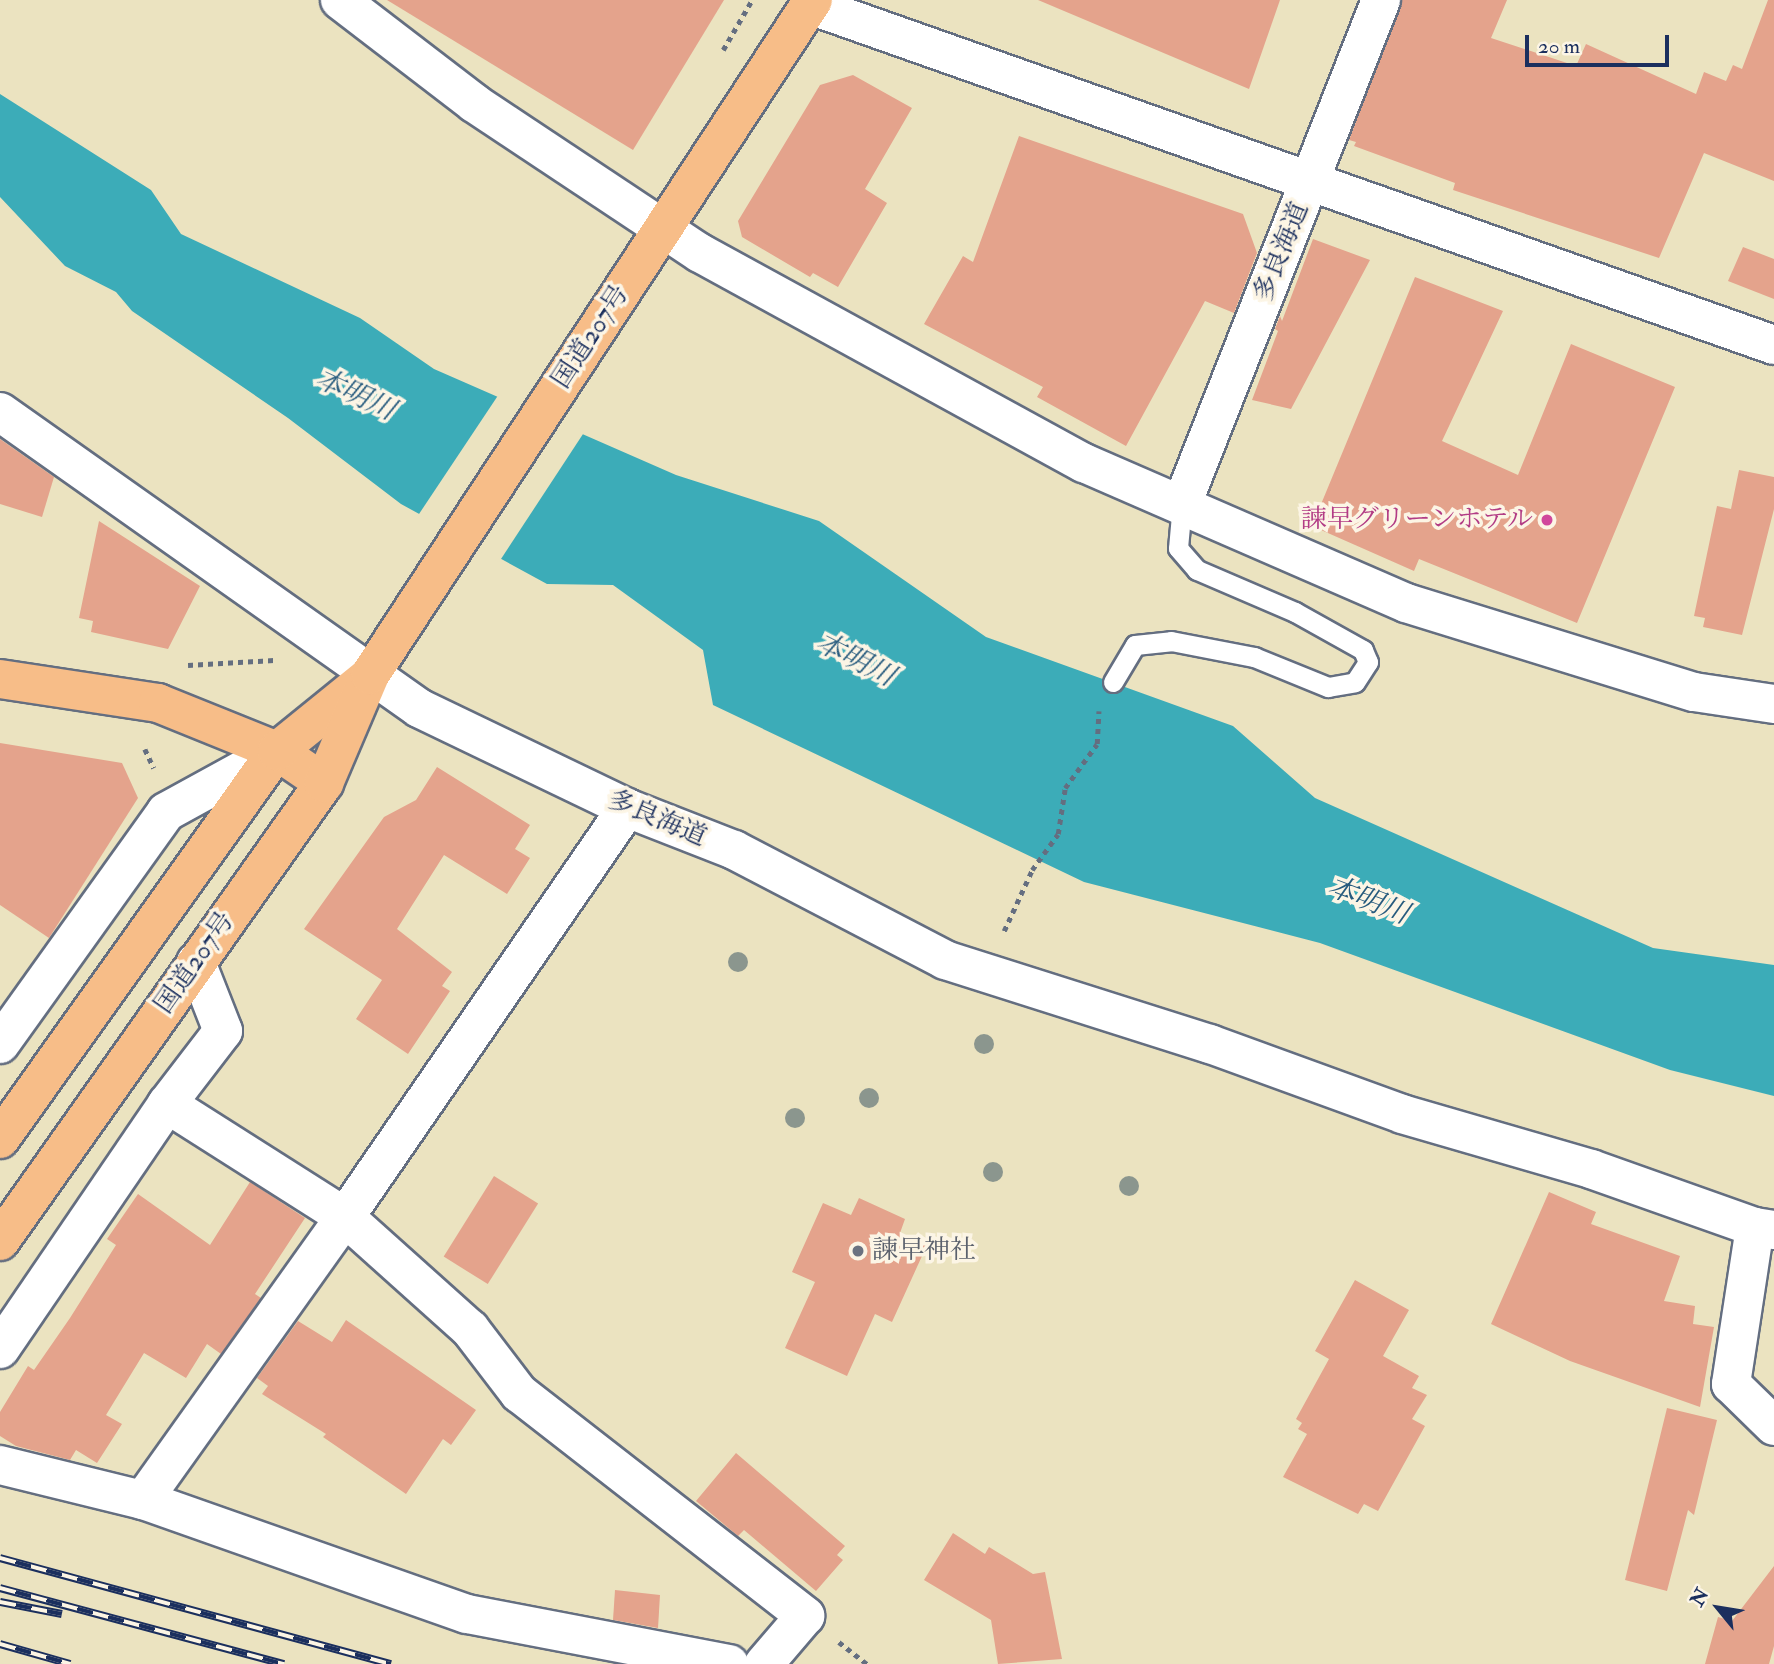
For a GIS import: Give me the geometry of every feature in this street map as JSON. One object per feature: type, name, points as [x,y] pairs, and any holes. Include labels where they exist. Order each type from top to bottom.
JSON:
[{"type":"main road","name":"国道207号","points":[[0,1241],[324,783],[375,668],[812,2]]},
{"type":"main road","name":"国道207号","points":[[0,1139],[277,751],[375,668]]},
{"type":"main road","points":[[0,679],[158,703],[277,751],[324,783]]},
{"type":"street","points":[[340,0],[474,103],[700,253],[1084,463],[1406,603],[1694,692],[1774,704]]},
{"type":"street","name":"多良海道","points":[[1182,504],[1381,0]]},
{"type":"street","points":[[812,2],[1774,345]]},
{"type":"street","name":"多良海道","points":[[0,412],[333,650],[375,668],[419,708],[627,808],[734,850],[946,960],[1210,1044],[1402,1114],[1591,1169],[1764,1228]]},
{"type":"street","points":[[0,1044],[166,812],[277,751]]},
{"type":"street","points":[[143,1500],[345,1217],[627,808]]},
{"type":"street","points":[[0,1349],[167,1104],[223,1031],[196,961]]},
{"type":"street","points":[[167,1104],[345,1217],[470,1329],[519,1393],[805,1616],[764,1664]]},
{"type":"street","points":[[1764,1228],[1731,1384],[1774,1426]]},
{"type":"street","points":[[0,1465],[143,1500],[467,1614],[729,1664]]},
{"type":"lane","points":[[1113,682],[1135,645],[1171,641],[1254,657],[1328,687],[1355,682],[1368,662],[1363,650],[1295,612],[1197,570],[1178,548],[1182,504]]},
{"type":"path","points":[[177,663],[303,658],[333,650]]},
{"type":"path","points":[[1025,884],[1058,834],[1065,788],[1097,744],[1097,715],[1113,682]]},
{"type":"path","points":[[135,747],[149,750],[158,782]]},
{"type":"water","name":"本明川","points":[[0,94],[151,190],[181,234],[360,318],[434,369],[676,475],[819,521],[986,637],[1233,726],[1315,798],[1653,948],[1774,965],[1774,1096],[1670,1070],[1320,943],[1084,882],[713,705],[703,650],[613,585],[547,584],[401,504],[288,418],[132,311],[116,292],[65,266],[0,197]]},
{"type":"pier","points":[[499,394],[585,431],[499,562],[417,517]]},
{"type":"building","points":[[387,0],[724,0],[633,150]]},
{"type":"building","points":[[1038,0],[1280,0],[1249,89]]},
{"type":"building","points":[[1402,0],[1507,0],[1491,38],[1576,66],[1586,44],[1696,94],[1704,72],[1726,81],[1733,65],[1742,69],[1768,0],[1774,0],[1774,181],[1704,153],[1659,258],[1453,190],[1455,183],[1354,146],[1356,142],[1349,140]]},
{"type":"building","points":[[853,75],[912,108],[865,189],[887,203],[838,287],[813,273],[810,277],[742,237],[738,221],[820,85]]},
{"type":"building","points":[[1019,136],[1243,214],[1257,253],[1234,313],[1205,301],[1126,446],[1037,397],[1043,387],[924,324],[963,256],[973,262]]},
{"type":"building","points":[[1313,239],[1370,260],[1291,409],[1252,400],[1278,331],[1275,329],[1280,316],[1282,321]]},
{"type":"building","points":[[1743,247],[1774,259],[1774,299],[1728,281]]},
{"type":"building","points":[[1415,277],[1503,311],[1442,441],[1518,475],[1571,344],[1675,387],[1577,623],[1419,559],[1414,571],[1312,526]]},
{"type":"building","points":[[0,439],[54,477],[42,517],[0,504]]},
{"type":"building","points":[[1739,470],[1774,477],[1774,509],[1742,635],[1703,627],[1705,618],[1694,616],[1717,506],[1731,509]]},
{"type":"building","points":[[99,521],[200,586],[168,649],[91,632],[93,621],[79,618]]},
{"type":"building","points":[[0,743],[122,763],[138,798],[49,938],[0,905]]},
{"type":"building","points":[[437,767],[530,825],[515,849],[530,858],[507,894],[444,855],[397,929],[452,972],[442,986],[450,991],[408,1054],[356,1019],[382,980],[304,929],[384,817],[416,800]]},
{"type":"building","points":[[494,1176],[538,1204],[488,1284],[444,1257]]},
{"type":"building","points":[[250,1182],[305,1218],[255,1294],[261,1298],[221,1354],[207,1344],[186,1378],[144,1353],[106,1415],[122,1424],[97,1463],[76,1450],[70,1460],[16,1446],[0,1436],[0,1412],[28,1366],[34,1370],[70,1318],[116,1245],[107,1239],[138,1194],[210,1245]]},
{"type":"building","points":[[1549,1192],[1596,1212],[1591,1224],[1680,1256],[1664,1301],[1695,1306],[1693,1324],[1714,1327],[1700,1407],[1570,1361],[1491,1324]]},
{"type":"building","points":[[859,1198],[905,1219],[900,1233],[927,1245],[892,1322],[875,1314],[847,1376],[785,1348],[815,1282],[792,1272],[823,1203],[851,1215]]},
{"type":"building","points":[[1355,1280],[1409,1310],[1383,1356],[1419,1376],[1412,1388],[1427,1395],[1412,1419],[1425,1426],[1378,1511],[1364,1504],[1358,1514],[1283,1477],[1307,1434],[1298,1429],[1302,1423],[1296,1419],[1329,1359],[1315,1351]]},
{"type":"building","points":[[346,1320],[476,1410],[451,1445],[443,1439],[406,1494],[323,1437],[326,1434],[262,1394],[268,1386],[257,1378],[298,1321],[332,1342]]},
{"type":"building","points":[[1667,1408],[1717,1420],[1694,1515],[1688,1510],[1667,1591],[1625,1580]]},
{"type":"building","points":[[736,1453],[845,1546],[837,1555],[843,1560],[816,1591],[744,1530],[738,1536],[696,1501]]},
{"type":"building","points":[[953,1533],[985,1554],[989,1547],[1033,1574],[1045,1572],[1062,1659],[998,1664],[991,1620],[924,1580]]},
{"type":"building","points":[[1774,1566],[1774,1646],[1769,1664],[1705,1664],[1718,1617],[1732,1621]]},
{"type":"building","points":[[615,1590],[660,1595],[658,1628],[613,1620]]},
{"type":"railway","points":[[0,1558],[391,1664]]},
{"type":"railway","points":[[0,1588],[284,1664]]},
{"type":"railway","points":[[0,1602],[62,1614]]},
{"type":"railway","points":[[0,1644],[70,1664]]},
{"type":"place","name":"諫早グリーンホテル","points":[[1547,520]]},
{"type":"place","name":"諫早神社","points":[[858,1251]]}]
